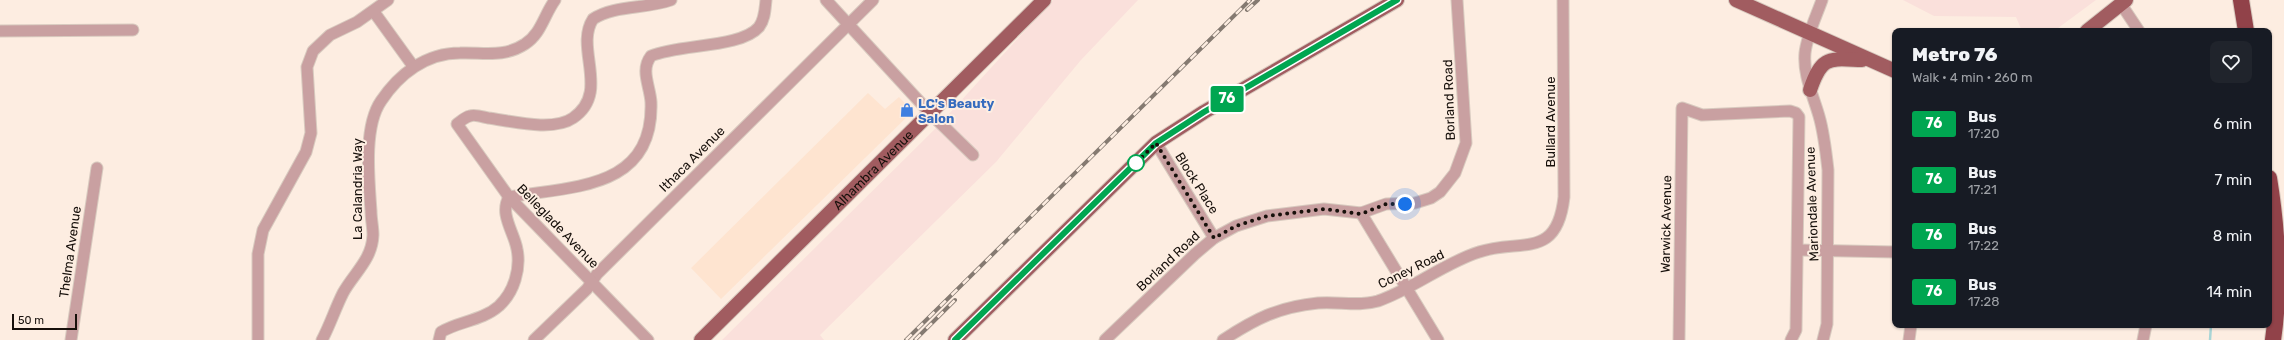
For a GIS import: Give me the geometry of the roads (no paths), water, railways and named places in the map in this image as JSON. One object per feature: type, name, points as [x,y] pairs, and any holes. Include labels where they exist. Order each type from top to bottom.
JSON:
[{"type":"highway","points":[[2241,0],[2246,28]]},
{"type":"highway","points":[[2272,202],[2278,250],[2279,282],[2273,340]]},
{"type":"main road","name":"Alhambra Avenue","points":[[701,340],[893,152],[930,113],[968,78],[1044,0]]},
{"type":"main road","points":[[955,340],[1156,143],[1204,112],[1397,0]]},
{"type":"main road","points":[[1736,0],[1892,70]]},
{"type":"main road","points":[[2090,28],[2124,2]]},
{"type":"main road","points":[[1810,90],[1820,66],[1829,60],[1868,60]]},
{"type":"street","points":[[258,340],[257,267],[263,230],[303,159],[311,133],[307,67],[313,51],[330,35],[374,12],[388,0]]},
{"type":"street","name":"La Calandria Way","points":[[322,340],[344,291],[365,263],[371,250],[373,235],[369,147],[372,125],[380,103],[395,82],[413,66],[442,55],[460,53],[487,55],[509,52],[525,44],[539,31],[555,0]]},
{"type":"street","name":"Belleglade Avenue","points":[[648,340],[509,197],[457,124],[472,115],[548,125],[571,119],[580,112],[591,89],[592,75],[587,34],[593,19],[608,11],[643,8],[671,0]]},
{"type":"street","points":[[439,340],[441,332],[452,326],[470,322],[489,314],[500,305],[513,287],[518,270],[518,250],[505,211],[505,203],[509,197],[602,181],[623,171],[639,153],[648,133],[651,102],[645,67],[651,56],[664,50],[733,40],[748,36],[763,20],[766,0]]},
{"type":"street","points":[[826,0],[930,113],[973,155]]},
{"type":"street","name":"Ithaca Avenue","points":[[534,340],[847,24],[873,0]]},
{"type":"street","name":"Borland Road","points":[[1105,340],[1214,238],[1236,226],[1267,216],[1324,209],[1361,214],[1386,204],[1415,203],[1431,198],[1447,185],[1462,159],[1466,143],[1462,51],[1457,0]]},
{"type":"street","name":"Bullard Avenue","points":[[1545,239],[1559,222],[1564,197],[1563,0]]},
{"type":"street","name":"Mariondale Avenue","points":[[1822,0],[1810,33],[1805,62],[1810,90],[1819,116],[1826,147],[1829,250],[1827,324],[1824,339]]},
{"type":"street","points":[[2124,2],[2137,28]]},
{"type":"street","points":[[374,12],[413,66]]},
{"type":"street","points":[[0,31],[133,30]]},
{"type":"street","name":"Warwick Avenue","points":[[1679,340],[1682,108],[1702,115],[1790,111],[1796,113]]},
{"type":"street","name":"Mariondale Avenue","points":[[1792,340],[1796,330],[1798,250],[1799,117],[1796,113]]},
{"type":"street","name":"Block Place","points":[[1156,143],[1214,238]]},
{"type":"street","name":"Thelma Avenue","points":[[71,340],[97,168]]},
{"type":"street","points":[[1361,214],[1438,340]]},
{"type":"street","name":"Coney Road","points":[[1223,340],[1255,319],[1274,312],[1318,302],[1344,304],[1376,301],[1406,289],[1478,252],[1522,246],[1545,239]]},
{"type":"street","points":[[1798,250],[1892,252]]},
{"type":"street","points":[[1909,340],[1911,328]]},
{"type":"street","points":[[2143,340],[2145,328]]},
{"type":"waterway","points":[[2210,340],[2211,328]]},
{"type":"railway","points":[[906,340],[1250,0]]},
{"type":"railway","points":[[1247,10],[1258,0]]},
{"type":"railway","points":[[915,340],[955,300]]},
{"type":"place","name":"LC's Beauty Salon","points":[[907,110]]}]
